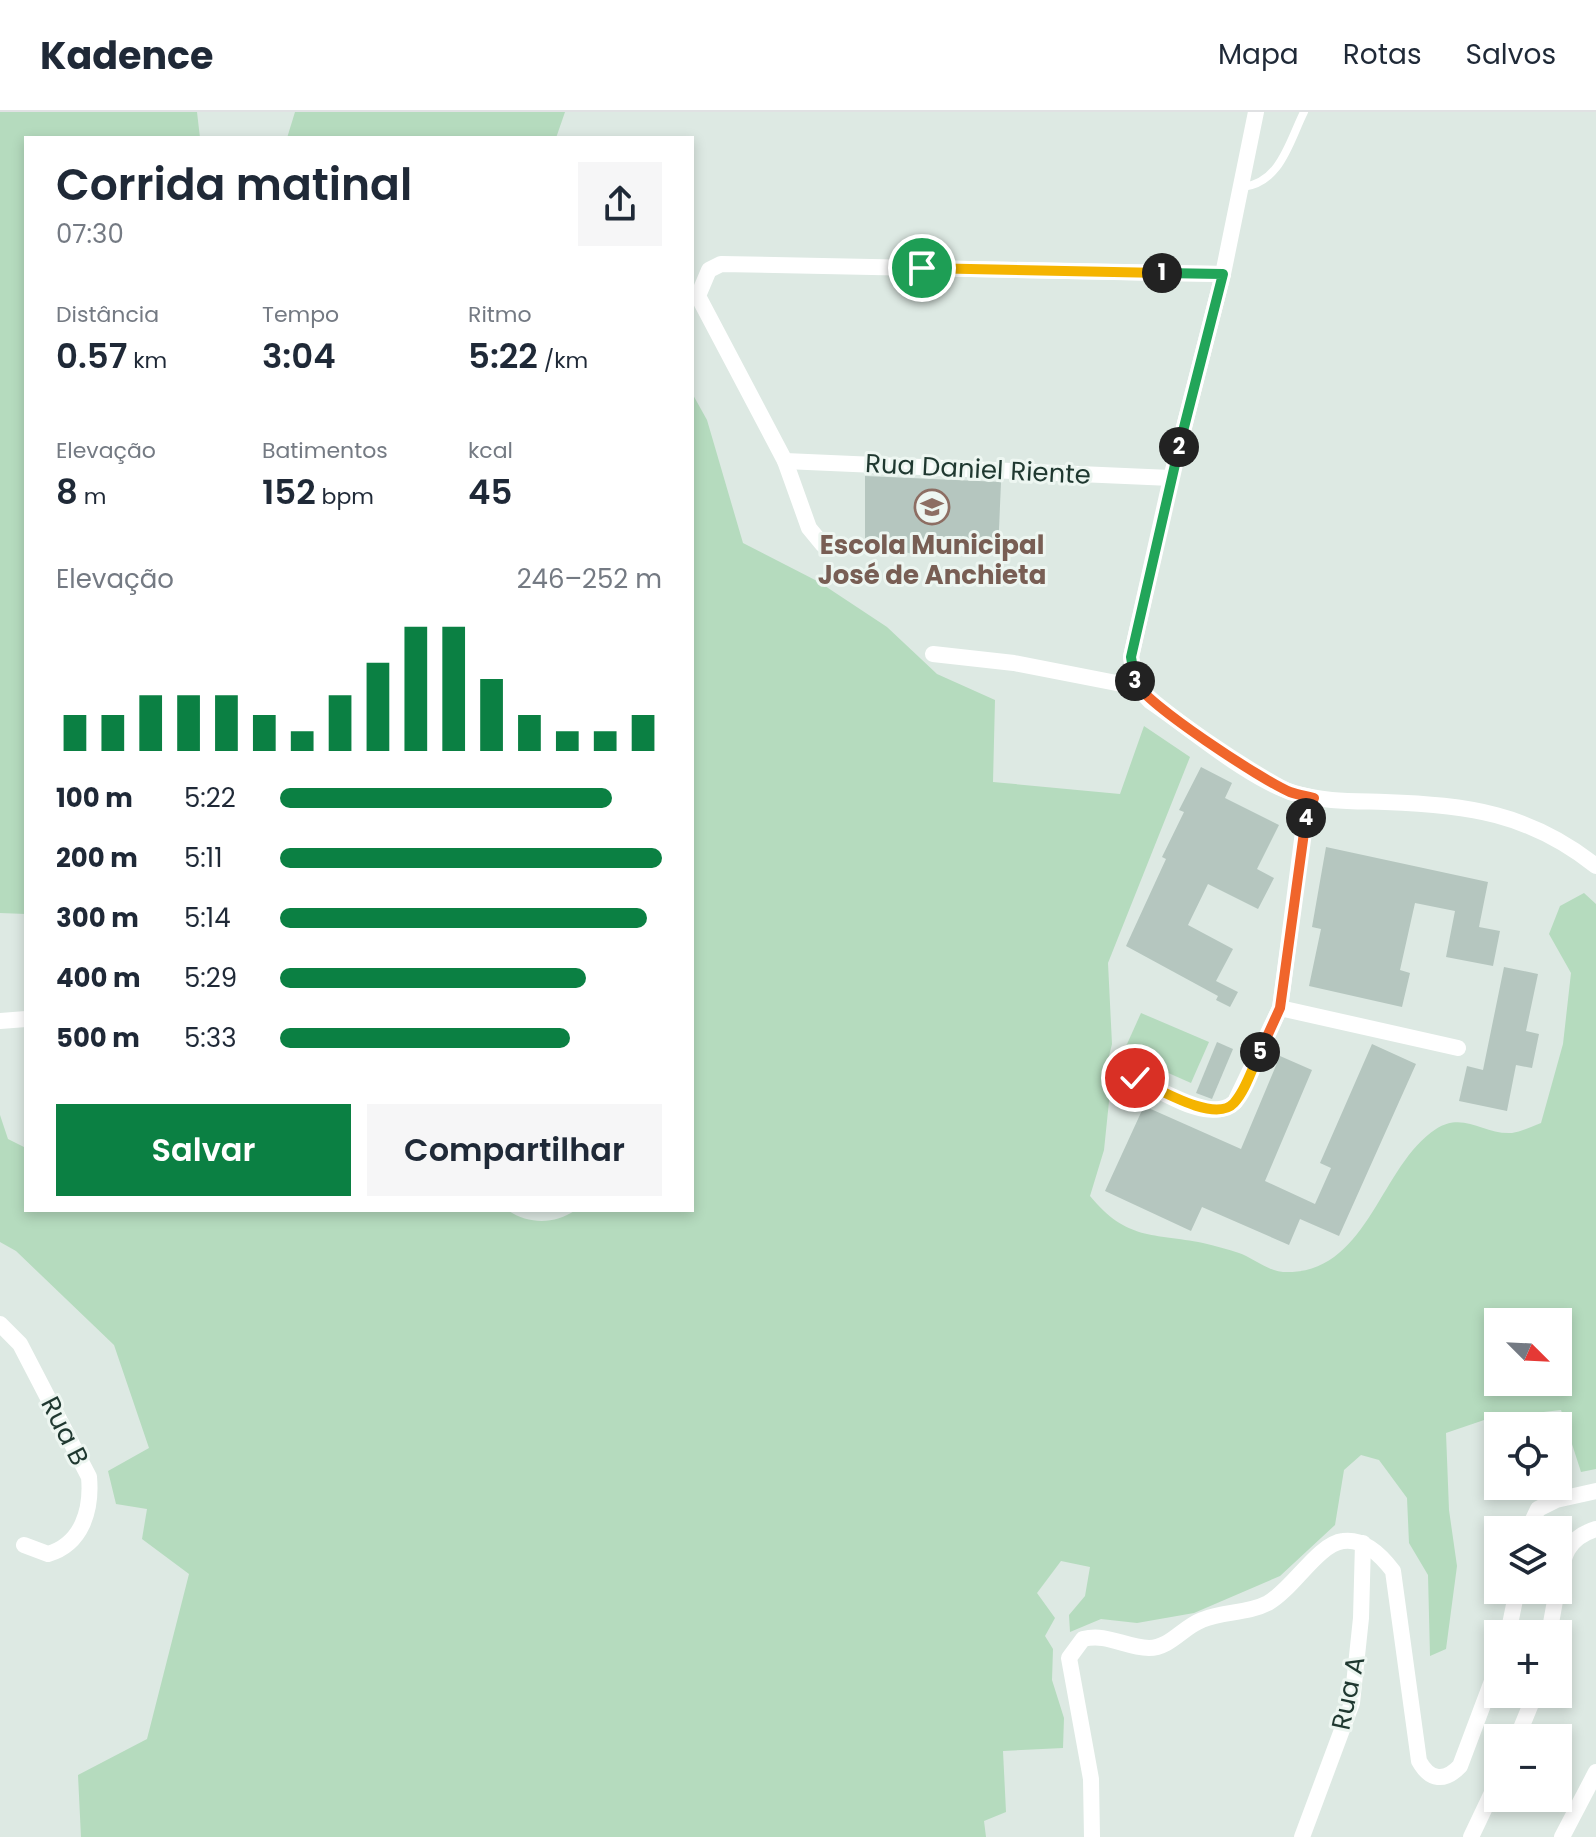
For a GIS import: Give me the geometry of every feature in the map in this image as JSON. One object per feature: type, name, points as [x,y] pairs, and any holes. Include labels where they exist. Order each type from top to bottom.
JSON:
[{"type":"street","points":[[1256,112],[1243,187],[1171,478],[1131,657],[1137,687],[1150,701],[1264,779],[1291,792],[1314,798],[1454,806],[1492,812],[1527,822],[1570,845],[1596,866]]},
{"type":"street","points":[[823,545],[809,528],[785,461],[698,296],[709,270],[721,264],[1223,274]]},
{"type":"street","name":"Rua Daniel Riente","points":[[785,461],[1171,478]]},
{"type":"street","points":[[933,654],[1014,663],[1137,687]]},
{"type":"street","points":[[1135,1078],[1206,1110],[1222,1111],[1239,1095],[1280,1008],[1303,832],[1314,798]]},
{"type":"street","points":[[1280,1008],[1458,1048]]},
{"type":"street","points":[[0,1021],[24,1019]]},
{"type":"street","name":"Rua B","points":[[0,1324],[20,1344],[89,1477],[90,1495],[85,1522],[70,1542],[48,1554],[24,1545]]},
{"type":"street","points":[[1535,1516],[1538,1509],[1556,1500],[1596,1491]]},
{"type":"street","points":[[1572,1542],[1581,1534],[1596,1529]]},
{"type":"street","points":[[1092,1837],[1091,1779],[1070,1672],[1069,1658],[1074,1647],[1083,1639],[1098,1635],[1142,1647],[1166,1644],[1201,1620],[1269,1602],[1291,1586],[1334,1542],[1347,1540],[1363,1543],[1383,1557],[1393,1571],[1419,1761],[1426,1774],[1435,1778],[1450,1777],[1460,1766],[1484,1702]]},
{"type":"street","name":"Rua A","points":[[1302,1837],[1352,1703],[1361,1618],[1363,1543]]},
{"type":"street","points":[[1562,1837],[1596,1772]]},
{"type":"street","points":[[1471,1837],[1484,1810]]},
{"type":"lane","points":[[1243,187],[1267,179],[1279,166],[1304,112]]},
{"type":"green space","points":[[0,112],[197,112],[200,136],[24,136],[24,914],[0,913]]},
{"type":"green space","points":[[295,112],[565,112],[557,136],[288,136]]},
{"type":"green space","points":[[694,397],[707,420],[743,543],[819,582],[887,627],[937,674],[995,700],[993,782],[1120,794],[1144,726],[1190,757],[1108,963],[1112,1044],[1107,1064],[1111,1082],[1104,1150],[1090,1196],[1116,1221],[1142,1233],[1230,1250],[1277,1271],[1312,1269],[1335,1257],[1354,1238],[1400,1168],[1417,1146],[1436,1129],[1456,1122],[1512,1133],[1541,1123],[1563,1044],[1571,973],[1549,934],[1560,906],[1584,893],[1596,904],[1596,1469],[1581,1472],[1572,1444],[1572,1412],[1484,1412],[1484,1420],[1446,1433],[1449,1510],[1457,1566],[1446,1649],[1430,1656],[1428,1575],[1409,1543],[1407,1498],[1379,1460],[1361,1455],[1344,1470],[1335,1525],[1280,1576],[1194,1613],[1137,1623],[1101,1619],[1070,1632],[1069,1615],[1085,1596],[1090,1567],[1061,1561],[1037,1593],[1055,1618],[1045,1636],[1053,1649],[1052,1680],[1064,1718],[1063,1748],[1003,1751],[1006,1812],[984,1821],[986,1837],[81,1837],[78,1775],[147,1739],[189,1574],[142,1539],[147,1509],[116,1504],[108,1471],[149,1448],[114,1345],[16,1251],[0,1242],[0,1115],[8,1139],[24,1147],[24,1212],[511,1212],[532,1220],[559,1218],[572,1212],[694,1212]]},
{"type":"green space","points":[[1141,1013],[1209,1042],[1191,1083],[1123,1053]]},
{"type":"building","name":"Escola Municipal José de Anchieta","points":[[865,476],[1001,482],[998,553],[912,554],[865,540]]},
{"type":"building","points":[[1201,767],[1232,783],[1225,798],[1279,825],[1257,869],[1274,878],[1258,909],[1208,884],[1188,925],[1233,949],[1216,981],[1238,992],[1230,1007],[1216,1000],[1218,996],[1126,946],[1166,859],[1162,857],[1184,812],[1179,810]]},
{"type":"building","points":[[1326,847],[1488,882],[1479,927],[1500,931],[1493,966],[1446,957],[1455,911],[1415,903],[1400,970],[1410,973],[1402,1007],[1309,986],[1321,929],[1312,927]]},
{"type":"building","points":[[1504,967],[1538,974],[1526,1031],[1539,1034],[1532,1068],[1516,1065],[1507,1111],[1459,1101],[1467,1066],[1483,1070]]},
{"type":"building","points":[[1217,1042],[1233,1049],[1212,1099],[1196,1093]]},
{"type":"building","points":[[1372,1044],[1416,1064],[1339,1236],[1300,1219],[1289,1245],[1202,1207],[1191,1231],[1105,1191],[1144,1106],[1241,1149],[1280,1056],[1312,1070],[1265,1181],[1315,1204],[1331,1168],[1320,1163]]},
{"type":"place","name":"Escola Municipal José de Anchieta","points":[[932,507]]},
{"type":"route","points":[[922,268],[1223,274],[1171,478],[1131,657],[1132,672],[1137,687],[1150,701],[1264,779],[1291,792],[1314,798],[1303,832],[1280,1008],[1235,1102],[1222,1111],[1214,1112],[1135,1078]]}]
